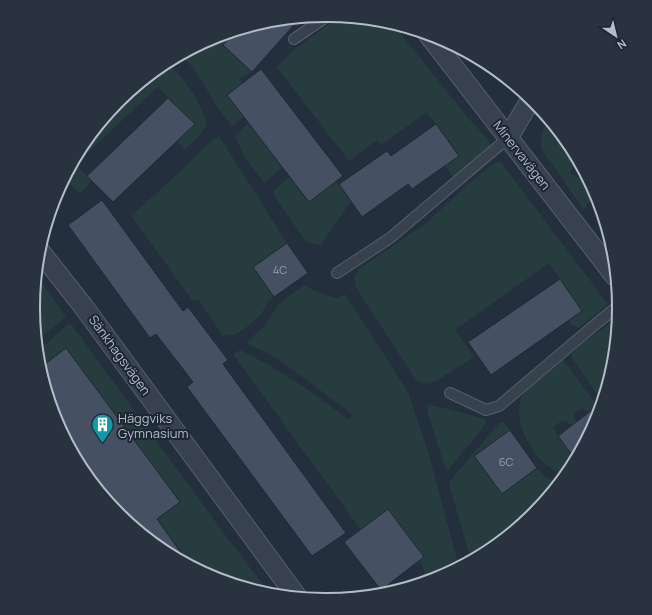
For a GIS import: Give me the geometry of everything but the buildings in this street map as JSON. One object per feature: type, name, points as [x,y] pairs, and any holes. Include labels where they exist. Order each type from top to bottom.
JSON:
[{"type":"street","name":"Minervavägen","points":[[436,44],[609,268]]},
{"type":"street","points":[[508,138],[527,105]]},
{"type":"street","name":"Sänkhagsvägen","points":[[45,258],[84,306],[293,591]]},
{"type":"lane","points":[[294,39],[318,22]]},
{"type":"lane","points":[[337,273],[390,238],[508,138]]},
{"type":"lane","points":[[450,393],[486,410],[499,406],[612,311]]},
{"type":"green space","points":[[331,22],[363,24],[399,32],[468,118],[488,139],[491,146],[454,178],[445,166],[459,156],[427,112],[381,145],[377,140],[349,161],[277,67],[292,51]]},
{"type":"green space","points":[[239,36],[252,72],[240,78],[243,83],[244,117],[232,126],[216,105],[197,73],[185,59],[200,51]]},
{"type":"green space","points":[[172,67],[197,99],[205,116],[207,125],[191,144],[185,149],[177,141],[194,124],[158,87],[86,154],[111,119],[152,81]]},
{"type":"green space","points":[[249,123],[283,167],[264,183],[244,156],[235,136]]},
{"type":"green space","points":[[546,125],[553,134],[574,166],[570,173],[581,179],[590,198],[591,200],[584,210],[542,150],[542,134]]},
{"type":"green space","points":[[219,136],[287,243],[253,267],[274,297],[269,301],[261,314],[248,326],[235,335],[223,336],[198,299],[193,301],[131,216],[183,169],[210,142]]},
{"type":"green space","points":[[496,162],[501,162],[608,304],[578,328],[572,325],[568,320],[582,311],[549,263],[455,330],[474,357],[438,380],[426,384],[420,383],[412,374],[362,297],[356,287],[354,277],[359,269],[425,224],[475,178]]},
{"type":"green space","points":[[78,167],[92,180],[80,194],[69,184]]},
{"type":"green space","points":[[290,176],[336,181],[351,201],[321,245],[306,242],[275,197],[273,192]]},
{"type":"green space","points":[[42,283],[66,317],[42,337],[40,308]]},
{"type":"green space","points":[[304,285],[313,290],[336,298],[345,294],[408,392],[429,455],[457,561],[425,575],[423,566],[419,561],[424,557],[388,509],[361,530],[233,354],[240,350],[255,357],[310,391],[349,420],[352,414],[285,364],[266,352],[247,344],[248,341],[265,325],[279,304]]},
{"type":"green space","points":[[611,322],[606,363],[597,395],[573,360],[571,354]]},
{"type":"green space","points":[[67,325],[72,325],[264,586],[234,578],[184,556],[157,519],[180,502],[65,349],[46,363],[43,346]]},
{"type":"green space","points":[[562,359],[595,403],[590,413],[582,408],[574,413],[573,417],[577,422],[572,426],[565,421],[560,422],[553,427],[571,453],[559,472],[546,465],[539,458],[523,432],[520,422],[519,412],[523,393],[535,380]]},
{"type":"green space","points":[[429,404],[485,419],[486,422],[482,429],[447,470],[445,468],[428,413],[427,406]]},
{"type":"green space","points":[[500,422],[504,423],[510,430],[474,457],[502,494],[537,468],[546,477],[553,481],[541,496],[514,522],[500,534],[469,555],[449,484]]},
{"type":"place","name":"Häggviks Gymnasium","points":[[103,444]]}]
